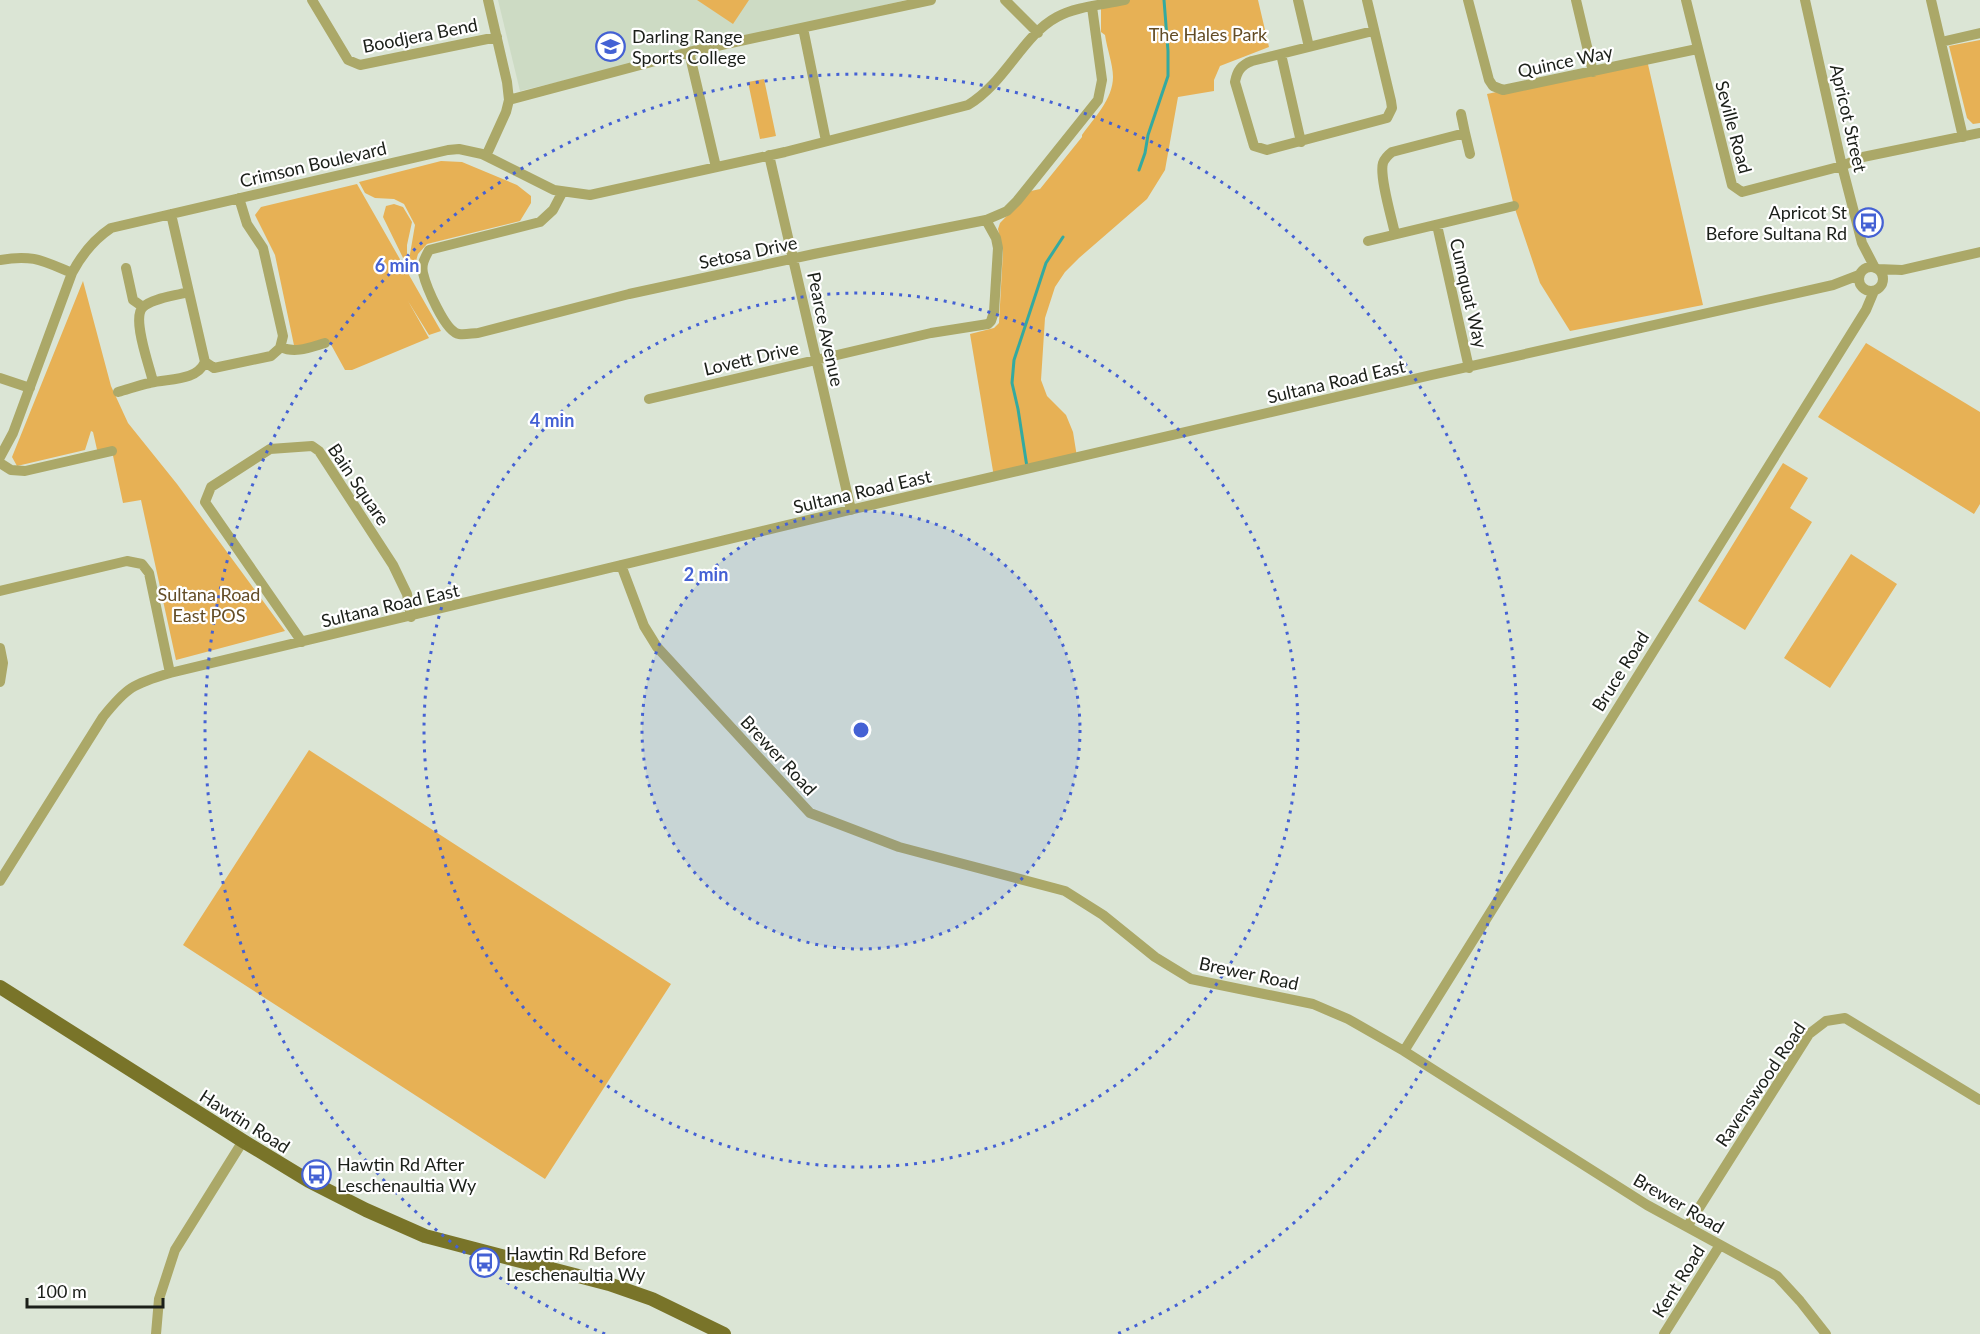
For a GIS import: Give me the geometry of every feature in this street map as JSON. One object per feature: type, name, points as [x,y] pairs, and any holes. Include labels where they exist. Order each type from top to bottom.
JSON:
[{"type":"main road","name":"Hawtin Road","points":[[0,987],[243,1141],[319,1186],[366,1210],[425,1236],[609,1284],[652,1299],[724,1334]]},
{"type":"street","name":"Boodjera Bend","points":[[312,0],[348,60],[360,65],[497,37]]},
{"type":"street","points":[[484,155],[490,136],[500,125],[509,105],[507,82],[488,0]]},
{"type":"street","points":[[509,100],[689,52],[931,0]]},
{"type":"street","points":[[1005,0],[1038,33],[1059,16],[1125,0]]},
{"type":"street","points":[[1298,0],[1309,47]]},
{"type":"street","points":[[1367,0],[1391,101],[1390,112],[1383,120],[1301,142],[1267,150],[1254,146],[1235,82],[1242,66],[1252,61],[1373,31]]},
{"type":"street","name":"Quince Way","points":[[1468,0],[1489,80],[1493,86],[1503,90],[1697,49]]},
{"type":"street","points":[[1576,0],[1593,72]]},
{"type":"street","name":"Seville Road","points":[[1686,0],[1732,184],[1742,192],[1842,166]]},
{"type":"street","name":"Apricot Street","points":[[1805,0],[1842,166],[1862,243],[1864,282]]},
{"type":"street","points":[[1931,0],[1963,137]]},
{"type":"street","name":"Setosa Drive","points":[[558,192],[545,214],[528,227],[429,250],[423,262],[423,273],[436,306],[451,331],[459,334],[478,333],[630,294],[986,220],[1007,211],[1098,100],[1102,80],[1092,7]]},
{"type":"street","points":[[803,28],[826,141]]},
{"type":"street","name":"Crimson Boulevard","points":[[0,457],[13,433],[72,273],[89,247],[111,228],[459,149],[484,155],[558,192],[590,195],[769,155],[968,105],[979,98],[996,81],[1038,33]]},
{"type":"street","points":[[1941,42],[1980,33]]},
{"type":"street","points":[[689,52],[716,167]]},
{"type":"street","points":[[1281,54],[1301,142]]},
{"type":"street","points":[[1461,114],[1470,154]]},
{"type":"street","points":[[1395,234],[1383,177],[1382,165],[1386,157],[1392,152],[1466,133]]},
{"type":"street","points":[[1842,166],[1863,157],[1980,133]]},
{"type":"street","name":"Pearce Avenue","points":[[769,155],[851,510]]},
{"type":"street","points":[[171,214],[205,362],[211,367],[219,367],[272,356],[280,347],[283,336],[263,248],[247,224],[239,198]]},
{"type":"street","points":[[1368,241],[1514,206]]},
{"type":"street","name":"Lovett Drive","points":[[649,399],[931,333],[984,325],[991,321],[994,312],[998,248],[996,238],[986,220]]},
{"type":"street","name":"Cumquat Way","points":[[1437,225],[1469,368]]},
{"type":"street","name":"Apricot Street","points":[[1862,243],[1883,277],[1882,283]]},
{"type":"street","points":[[1876,268],[1902,270],[1980,252]]},
{"type":"street","points":[[0,260],[24,256],[42,260],[72,273]]},
{"type":"street","points":[[126,268],[133,300],[143,307]]},
{"type":"street","name":"Sultana Road East","points":[[0,881],[103,717],[119,696],[138,683],[170,673],[1158,438],[1833,285],[1864,282],[1866,268],[1876,268]]},
{"type":"street","points":[[1864,282],[1882,283],[1902,270]]},
{"type":"street","name":"Bruce Road","points":[[1404,1051],[1866,310],[1864,282]]},
{"type":"street","points":[[153,382],[139,325],[139,313],[143,307],[188,292]]},
{"type":"street","points":[[280,347],[298,350],[325,344]]},
{"type":"street","points":[[118,392],[194,374],[205,362]]},
{"type":"street","points":[[0,378],[30,388]]},
{"type":"street","name":"Bain Square","points":[[302,642],[205,502],[211,487],[270,449],[312,446],[319,451],[393,565],[407,594],[411,617]]},
{"type":"street","points":[[0,463],[11,470],[25,471],[112,451]]},
{"type":"street","points":[[0,591],[127,561],[142,564],[149,573],[170,673]]},
{"type":"street","name":"Brewer Road","points":[[621,565],[644,626],[657,647],[810,813],[899,848],[1065,891],[1103,915],[1155,957],[1191,979],[1313,1004],[1348,1019],[1404,1051],[1647,1205],[1777,1276],[1826,1334]]},
{"type":"street","points":[[0,648],[3,663],[0,682]]},
{"type":"street","name":"Ravenswood Road","points":[[1687,1227],[1809,1034],[1826,1021],[1845,1018],[1980,1100]]},
{"type":"street","points":[[156,1334],[159,1299],[175,1250],[243,1141]]},
{"type":"street","name":"Kent Road","points":[[1664,1334],[1719,1245]]},
{"type":"shaded area","name":"Darling Range Sports College","points":[[498,0],[906,0],[520,91]]},
{"type":"green space","points":[[697,0],[749,0],[733,24]]},
{"type":"green space","name":"The Hales Park","points":[[1125,0],[1258,0],[1269,47],[1220,66],[1214,80],[1214,91],[1178,97],[1165,170],[1147,199],[1079,258],[1065,272],[1055,287],[1045,318],[1041,380],[1047,396],[1066,415],[1073,432],[1077,457],[994,477],[970,334],[994,328],[999,323],[1003,251],[998,229],[1000,223],[1031,191],[1040,189],[1082,137],[1106,101],[1112,85],[1113,72],[1105,35],[1101,32],[1101,5]]},
{"type":"green space","points":[[1980,40],[1980,123],[1973,124],[1967,118],[1949,46]]},
{"type":"green space","points":[[1647,60],[1703,305],[1570,331],[1540,283],[1514,206],[1487,94]]},
{"type":"green space","points":[[764,79],[776,136],[760,139],[748,82]]},
{"type":"green space","points":[[441,161],[462,162],[517,185],[531,196],[531,203],[520,221],[427,244],[418,254],[416,261],[409,260],[415,225],[404,204],[394,199],[375,198],[365,193],[359,182]]},
{"type":"green space","points":[[357,184],[441,331],[429,335],[408,301],[429,338],[352,370],[345,370],[329,341],[295,350],[275,255],[255,215],[261,207]]},
{"type":"green space","points":[[394,204],[403,207],[412,222],[407,245],[407,266],[383,217],[386,206]]},
{"type":"green space","name":"Sultana Road East POS","points":[[83,281],[111,386],[128,423],[177,484],[285,631],[176,660],[141,500],[123,503],[112,451],[98,454],[91,431],[85,450],[17,466],[12,457]]},
{"type":"green space","points":[[1866,343],[1980,412],[1980,504],[1974,514],[1818,417]]},
{"type":"green space","points":[[1783,463],[1808,478],[1790,508],[1812,522],[1745,630],[1698,601]]},
{"type":"green space","points":[[1851,554],[1897,584],[1830,688],[1784,658]]},
{"type":"green space","points":[[309,750],[671,984],[545,1179],[183,945]]},
{"type":"waterway","points":[[1139,170],[1168,76],[1164,0]]},
{"type":"waterway","points":[[1027,467],[1012,383],[1014,360],[1046,263],[1063,237]]},
{"type":"place","name":"Darling Range Sports College","points":[[611,46]]},
{"type":"place","name":"Apricot St Before Sultana Rd","points":[[1868,222]]},
{"type":"place","name":"Hawtin Rd After Leschenaultia Wy","points":[[316,1174]]},
{"type":"place","name":"Hawtin Rd Before Leschenaultia Wy","points":[[485,1263]]}]
